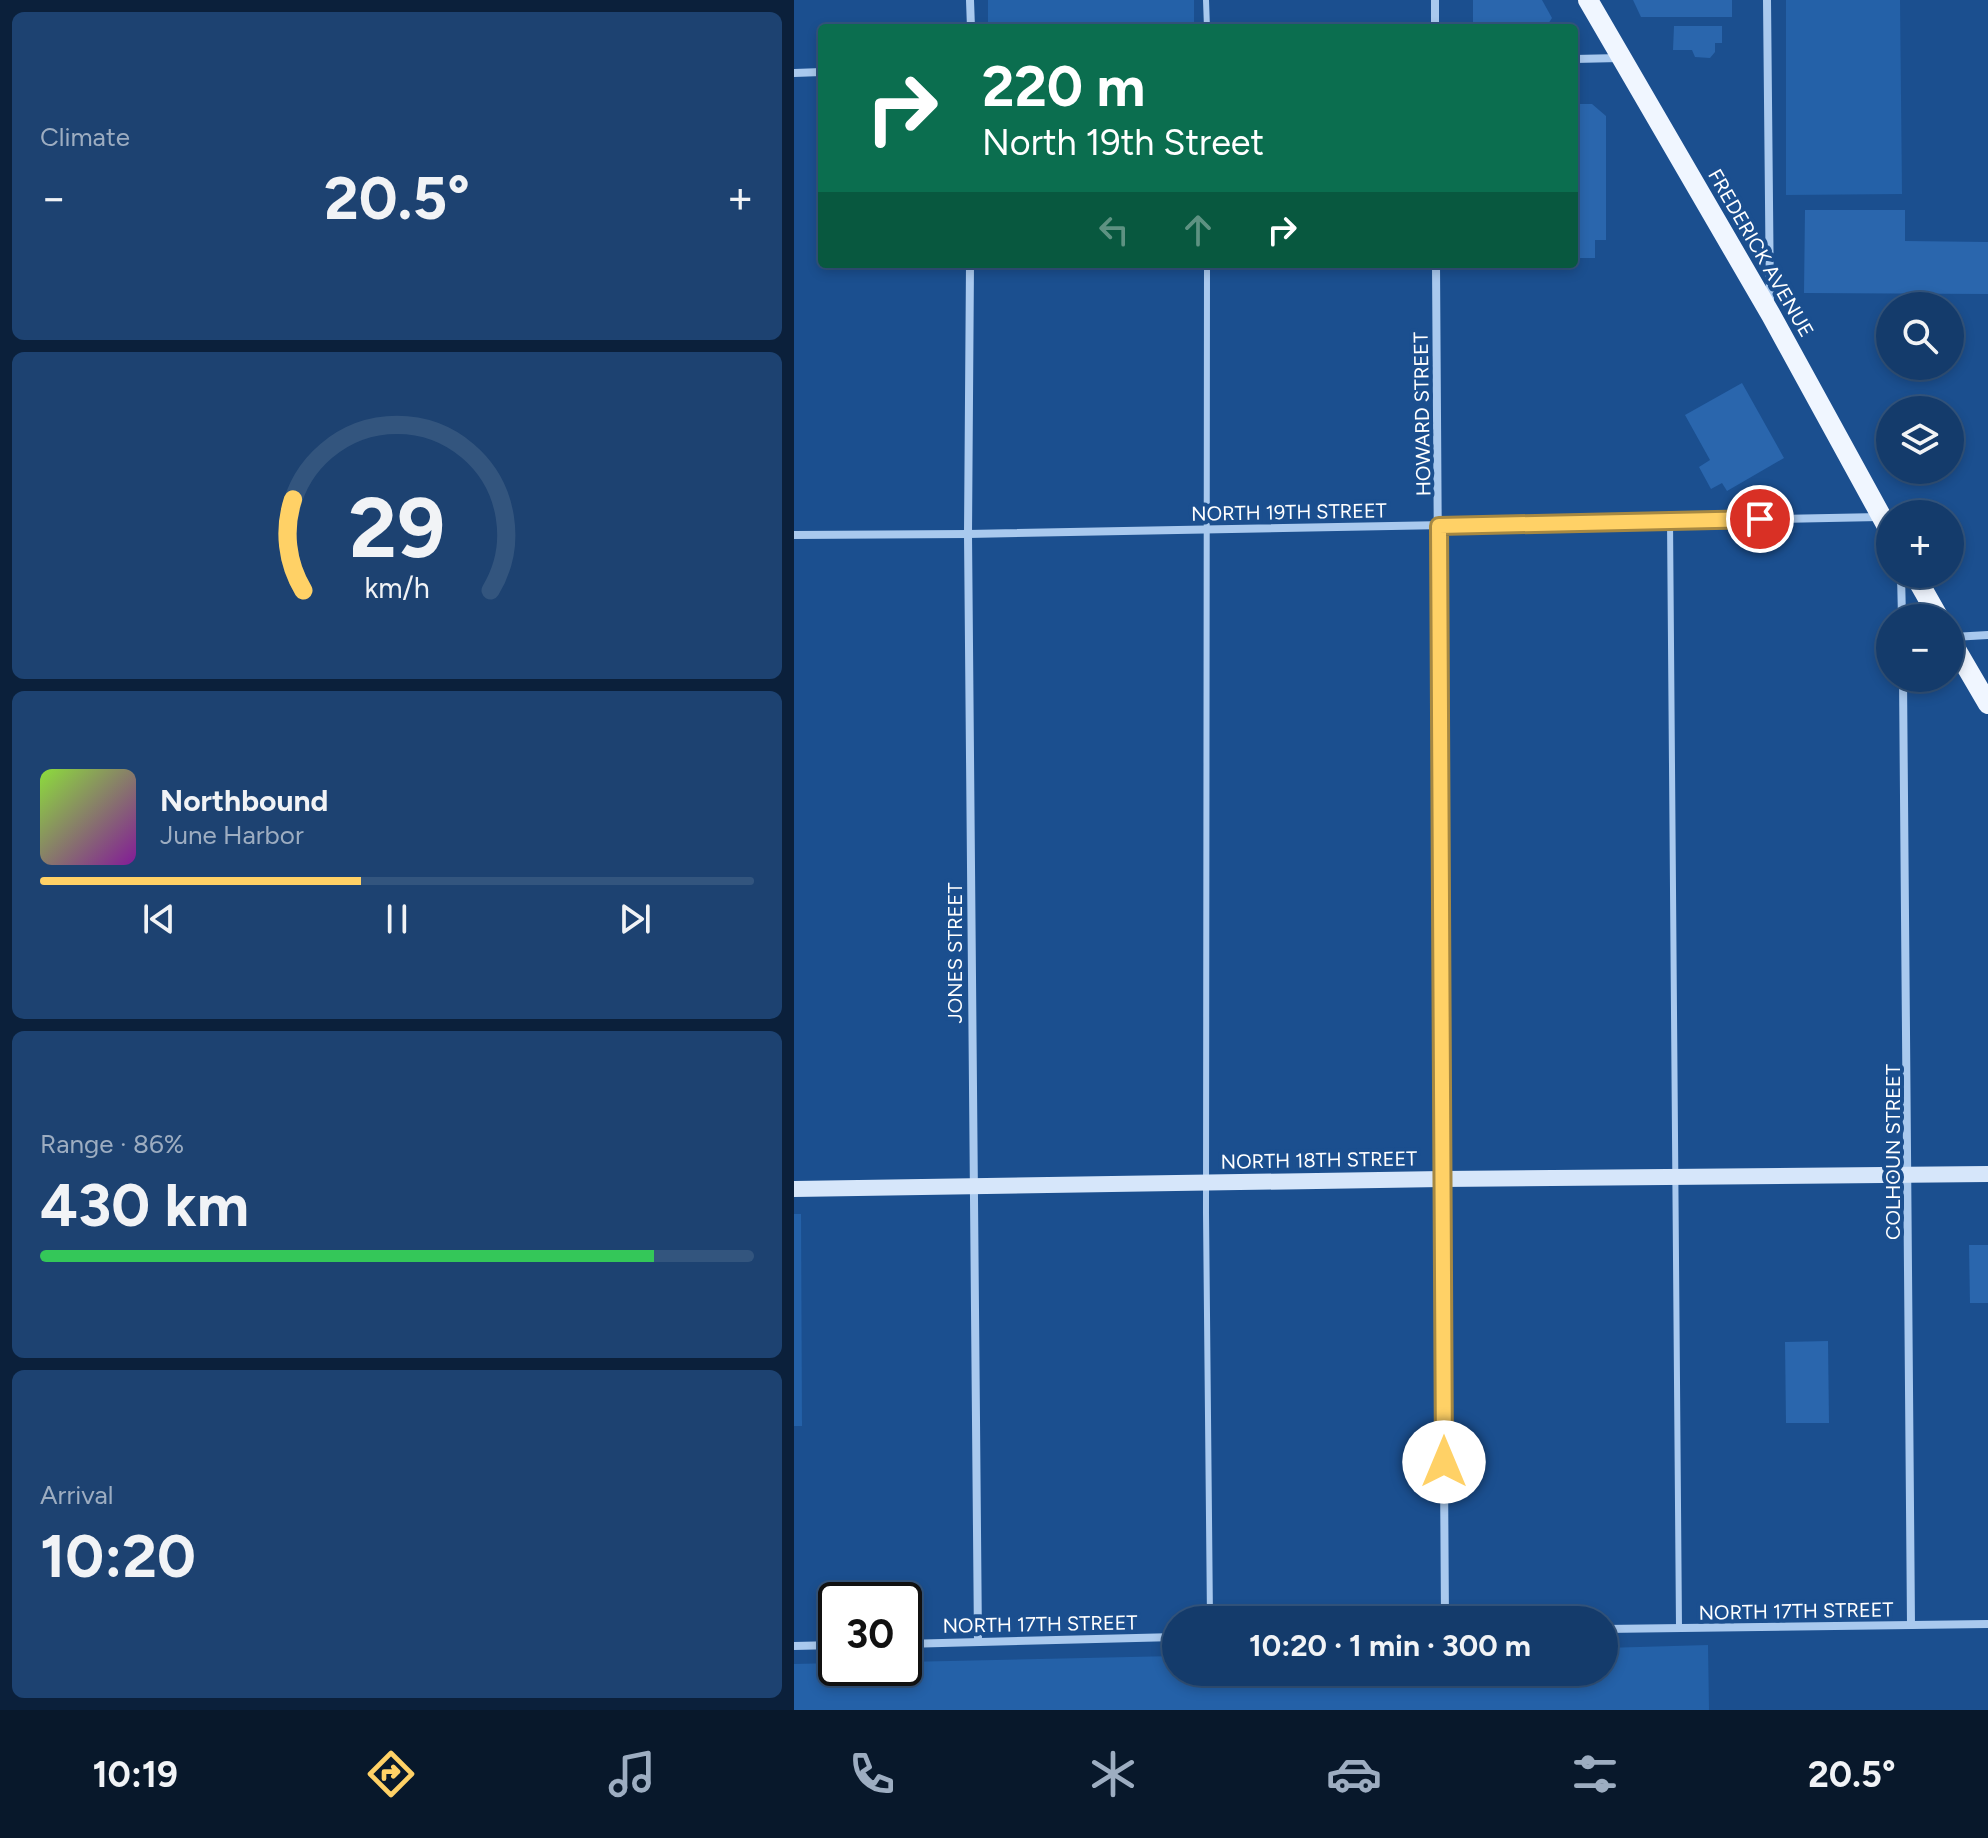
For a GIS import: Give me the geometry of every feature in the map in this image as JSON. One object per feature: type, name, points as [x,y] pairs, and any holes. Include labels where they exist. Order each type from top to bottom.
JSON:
[{"type":"main road","name":"FREDERICK AVENUE","points":[[1588,0],[1771,315],[1876,506]]},
{"type":"main road","points":[[1964,662],[1988,704]]},
{"type":"street","points":[[970,0],[971,24]]},
{"type":"street","points":[[1435,0],[1435,24]]},
{"type":"street","points":[[1767,0],[1771,315]]},
{"type":"street","points":[[1578,59],[1621,58]]},
{"type":"street","points":[[794,73],[818,72]]},
{"type":"street","name":"JONES STREET","points":[[970,268],[968,534],[978,1642]]},
{"type":"street","name":"HOWARD STREET","points":[[1436,268],[1445,1606]]},
{"type":"street","name":"NORTH 19TH STREET","points":[[794,535],[1670,520],[1876,524]]},
{"type":"street","points":[[1964,637],[1988,635]]},
{"type":"street","name":"COLHOUN STREET","points":[[1903,692],[1911,1625]]},
{"type":"street","name":"NORTH 18TH STREET","points":[[794,1189],[1988,1174]]},
{"type":"street","name":"NORTH 17TH STREET","points":[[1618,1629],[1988,1624]]},
{"type":"street","name":"NORTH 17TH STREET","points":[[922,1644],[1162,1637]]},
{"type":"street","points":[[794,1646],[818,1645]]},
{"type":"lane","points":[[1206,0],[1207,24]]},
{"type":"lane","points":[[1207,268],[1210,1606]]},
{"type":"lane","points":[[1670,520],[1679,1628]]},
{"type":"shaded area","points":[[988,0],[1194,0],[1194,24],[988,24]]},
{"type":"shaded area","points":[[1786,0],[1900,0],[1902,194],[1786,195]]},
{"type":"shaded area","points":[[794,1214],[801,1214],[802,1426],[794,1426]]},
{"type":"shaded area","points":[[1708,1645],[1709,1710],[794,1710],[794,1664],[818,1663],[818,1686],[922,1686],[922,1662],[1162,1656],[1162,1686],[1618,1686],[1618,1648]]},
{"type":"building","points":[[1473,0],[1542,0],[1552,18],[1548,24],[1473,24]]},
{"type":"building","points":[[1633,0],[1732,0],[1732,17],[1641,17]]},
{"type":"building","points":[[1674,26],[1722,26],[1722,43],[1715,43],[1715,52],[1710,58],[1695,57],[1692,50],[1673,50]]},
{"type":"building","points":[[1578,104],[1592,104],[1606,116],[1606,240],[1595,240],[1595,258],[1578,258]]},
{"type":"building","points":[[1805,210],[1905,210],[1905,241],[1988,242],[1988,294],[1804,293]]},
{"type":"building","points":[[1742,383],[1784,458],[1727,491],[1722,483],[1711,489],[1699,467],[1710,460],[1685,415]]},
{"type":"building","points":[[1969,1245],[1988,1245],[1988,1303],[1970,1303]]},
{"type":"building","points":[[1828,1341],[1829,1423],[1786,1423],[1785,1342]]},
{"type":"route","points":[[1444,1462],[1439,526],[1760,519]]}]
